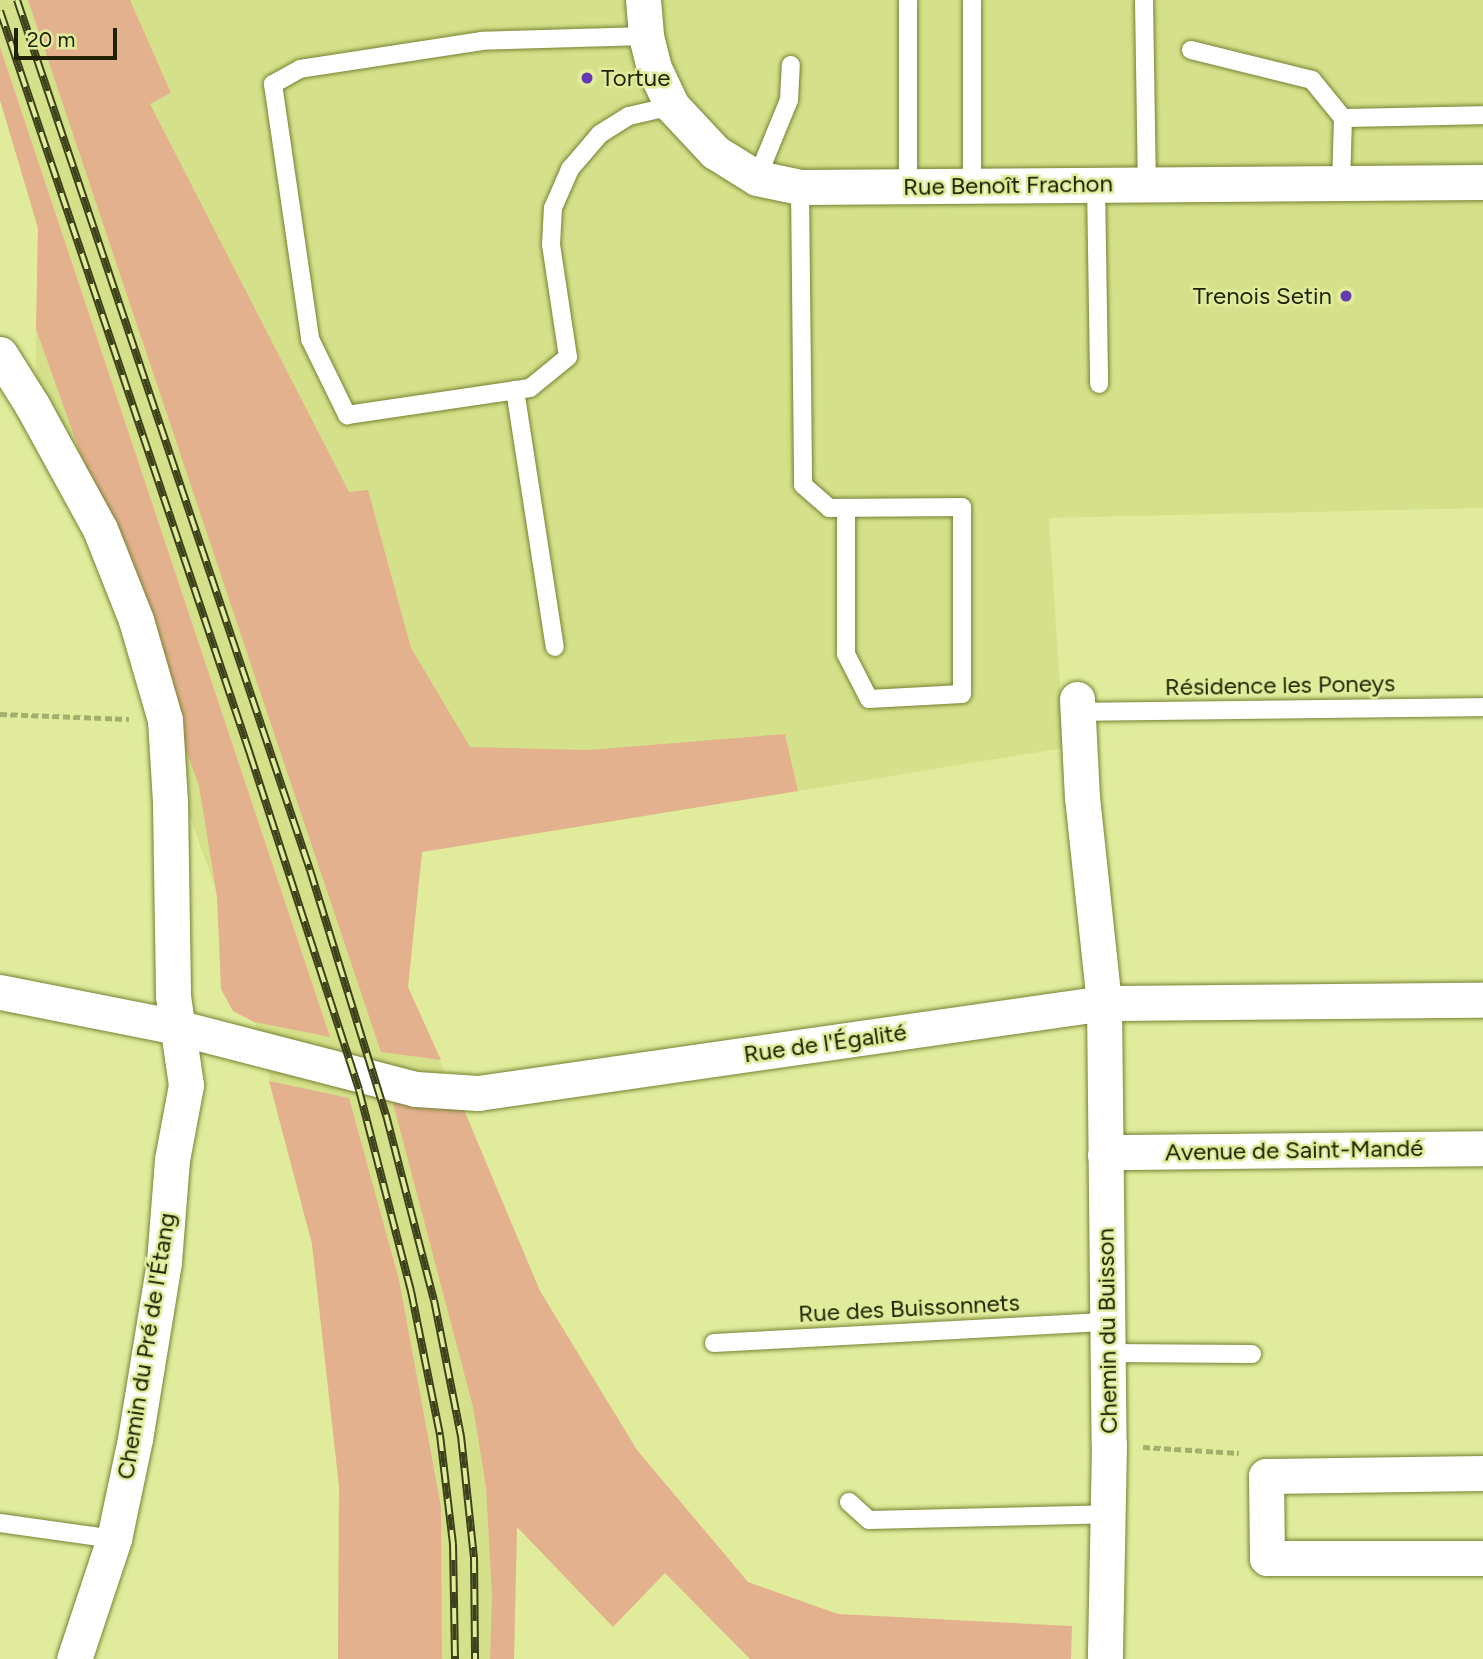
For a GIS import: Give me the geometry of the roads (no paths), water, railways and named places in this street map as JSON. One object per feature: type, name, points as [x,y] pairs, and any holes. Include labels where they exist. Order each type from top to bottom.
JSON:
[{"type":"street","name":"Rue Benoît Frachon","points":[[643,0],[646,36],[654,68],[672,106],[715,152],[757,178],[800,187],[1483,182]]},
{"type":"street","name":"Chemin du Pré de l'Étang","points":[[0,354],[32,405],[100,529],[136,620],[165,720],[171,815],[173,996],[186,1085],[172,1160],[164,1262],[135,1439],[114,1539],[74,1659]]},
{"type":"street","name":"Chemin du Buisson","points":[[1078,705],[1082,797],[1104,1003],[1109,1444],[1105,1659]]},
{"type":"street","name":"Rue de l'Égalité","points":[[0,992],[176,1027],[416,1089],[478,1093],[1104,1003],[1483,1000]]},
{"type":"street","name":"Avenue de Saint-Mandé","points":[[1105,1155],[1122,1152],[1483,1148]]},
{"type":"street","points":[[1483,1473],[1266,1476],[1267,1558],[1483,1558]]},
{"type":"lane","points":[[908,0],[908,186]]},
{"type":"lane","points":[[972,0],[972,186]]},
{"type":"lane","points":[[1144,0],[1147,184]]},
{"type":"lane","points":[[646,36],[482,41],[300,69],[273,84],[310,339],[347,415],[530,388],[568,357],[551,246],[553,208],[570,169],[600,134],[629,116],[672,106]]},
{"type":"lane","points":[[1191,50],[1312,80],[1343,118],[1341,184]]},
{"type":"lane","points":[[757,178],[789,100],[791,65]]},
{"type":"lane","points":[[1343,118],[1483,115]]},
{"type":"lane","points":[[1096,184],[1099,384]]},
{"type":"lane","points":[[800,187],[803,485],[829,508],[962,507],[962,694],[869,699],[846,654],[846,508]]},
{"type":"lane","points":[[515,390],[555,647]]},
{"type":"lane","name":"Résidence les Poneys","points":[[1078,705],[1483,707]]},
{"type":"lane","name":"Rue des Buissonnets","points":[[714,1343],[1107,1338],[1252,1354]]},
{"type":"lane","points":[[849,1502],[869,1520],[1108,1514]]},
{"type":"lane","points":[[0,1523],[114,1539]]},
{"type":"railway","points":[[17,0],[310,870],[386,1115],[434,1300],[461,1436],[474,1557],[475,1659]]},
{"type":"railway","points":[[0,11],[250,754],[359,1090],[411,1291],[440,1435],[453,1544],[455,1659]]},
{"type":"place","name":"Tortue","points":[[587,78]]},
{"type":"place","name":"Trenois Setin","points":[[1346,296]]}]
